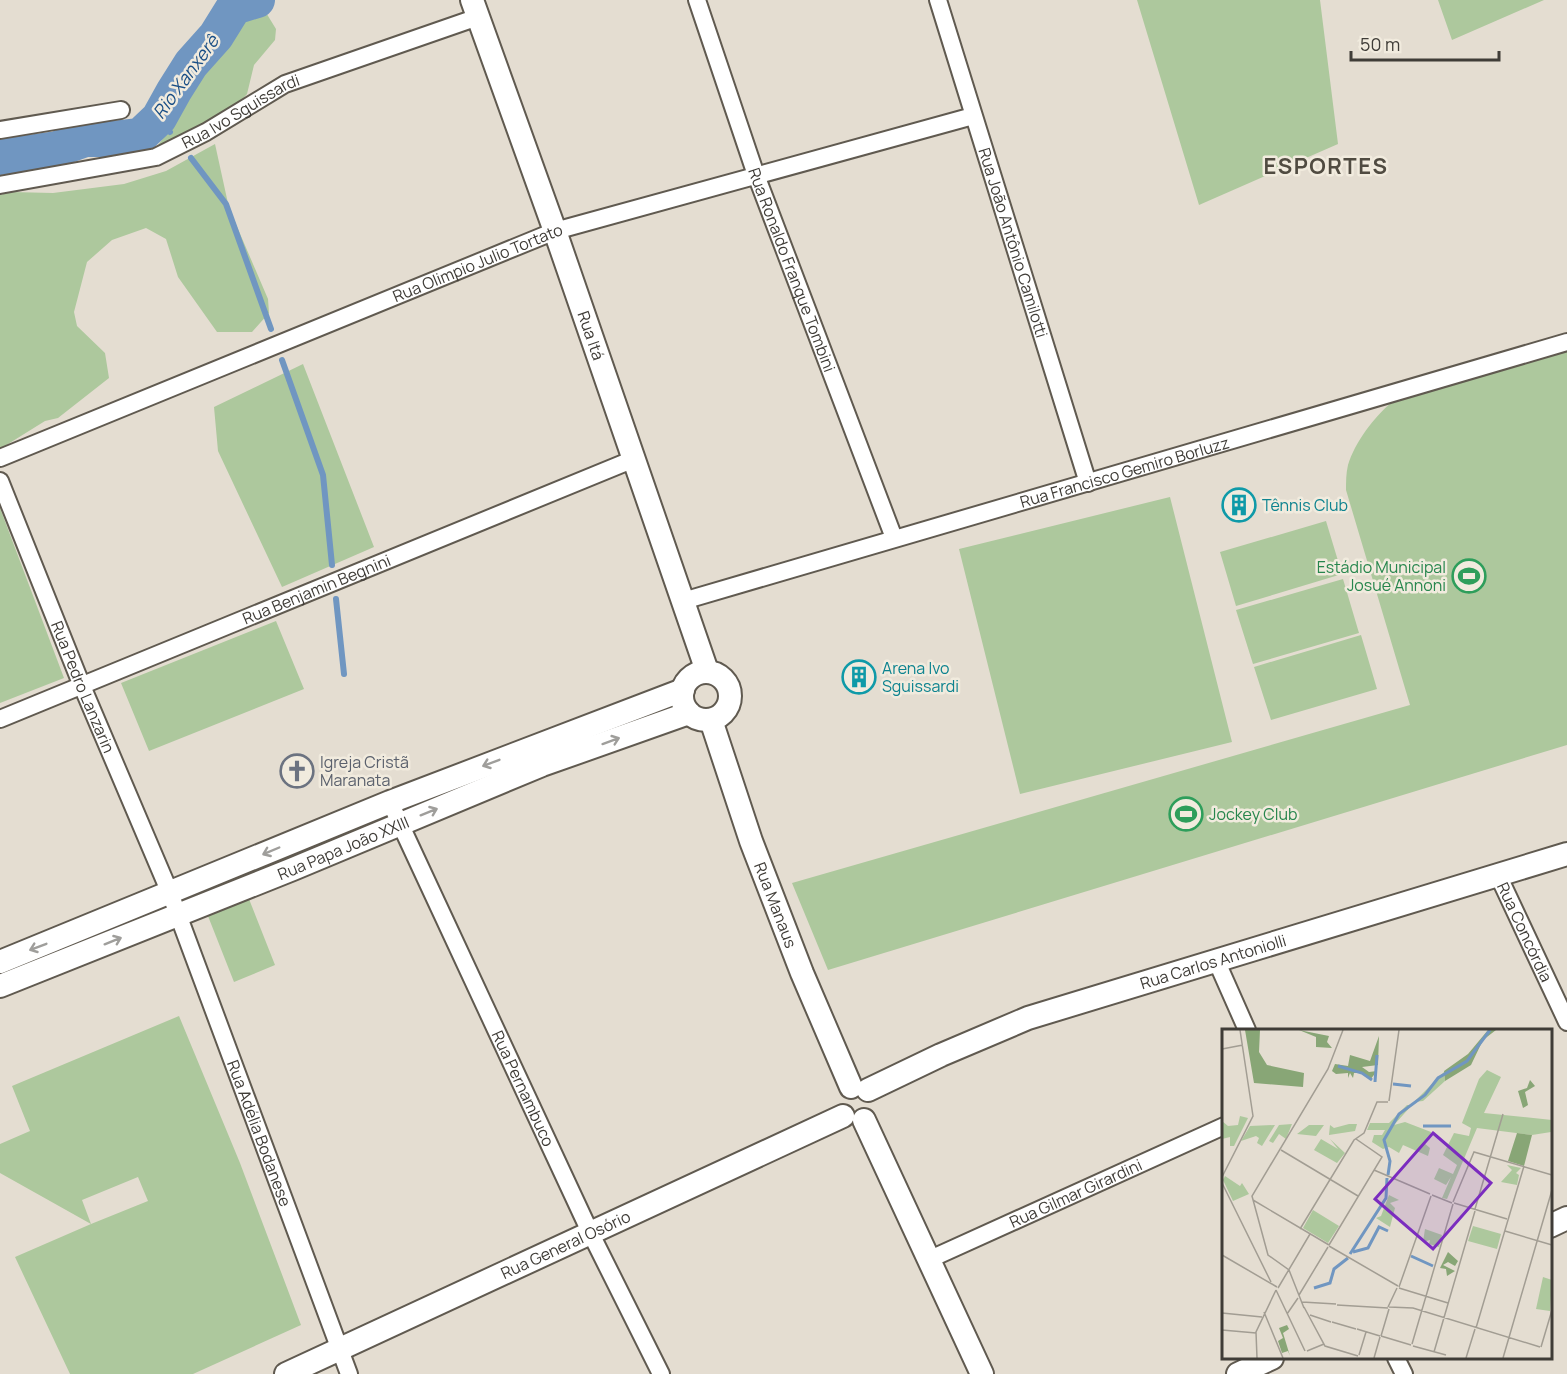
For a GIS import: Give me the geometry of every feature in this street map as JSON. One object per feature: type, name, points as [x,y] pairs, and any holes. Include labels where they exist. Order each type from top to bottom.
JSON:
[{"type":"street","name":"Rua Ronaldo Franque Tombini","points":[[697,0],[756,175],[894,538]]},
{"type":"street","name":"Rua João Antônio Camilotti","points":[[938,0],[1088,483]]},
{"type":"street","name":"Rua Ivo Sguissardi","points":[[0,185],[156,157],[206,132],[285,84],[475,8]]},
{"type":"street","name":"Rua Itá","points":[[475,8],[555,231],[707,672]]},
{"type":"street","points":[[0,130],[120,110]]},
{"type":"street","name":"Rua Olimpio Julio Tortato","points":[[0,458],[555,231],[973,116]]},
{"type":"street","name":"Rua Francisco Gemiro Borluzz","points":[[683,601],[894,538],[1315,418],[1567,342]]},
{"type":"street","name":"Rua Benjamin Begnini","points":[[0,719],[634,459]]},
{"type":"street","name":"Rua Pedro Lanzarin","points":[[0,481],[82,686],[170,893]]},
{"type":"street","points":[[707,672],[722,677],[730,690],[729,705],[725,712],[711,720],[703,720],[689,713],[682,698],[683,690],[692,676],[707,672]]},
{"type":"street","name":"Rua Papa João XXIII","points":[[0,962],[68,947],[178,915],[401,823],[538,756],[683,690]]},
{"type":"street","name":"Rua Papa João XXIII","points":[[0,986],[170,893],[390,802],[538,756],[689,713]]},
{"type":"street","name":"Rua Manaus","points":[[711,720],[751,841],[802,973],[859,1089]]},
{"type":"street","name":"Rua Pernambuco","points":[[390,802],[590,1232],[661,1374]]},
{"type":"street","points":[[306,836],[316,859]]},
{"type":"street","name":"Rua Carlos Antoniolli","points":[[859,1089],[1028,1018],[1567,854]]},
{"type":"street","name":"Rua Concórdia","points":[[1498,875],[1567,1022]]},
{"type":"street","name":"Rua Adélia Bodanese","points":[[170,893],[350,1374]]},
{"type":"street","points":[[1216,960],[1247,1029]]},
{"type":"street","points":[[854,1118],[872,1112],[874,1106],[874,1100],[859,1089],[842,1094],[838,1105],[854,1118],[928,1260],[982,1374]]},
{"type":"street","name":"Rua General Osório","points":[[286,1374],[590,1232],[854,1118]]},
{"type":"street","name":"Rua Gilmar Girardini","points":[[928,1260],[1222,1127]]},
{"type":"street","points":[[1552,1226],[1567,1218]]},
{"type":"street","points":[[1238,1374],[1270,1359]]},
{"type":"street","points":[[1396,1359],[1404,1374]]},
{"type":"green space","points":[[1137,0],[1320,0],[1338,144],[1199,205]]},
{"type":"green space","points":[[1438,0],[1544,0],[1452,40]]},
{"type":"green space","points":[[246,11],[265,11],[276,29],[275,40],[254,65],[247,94],[240,102],[162,152],[156,148],[172,126],[195,77],[225,29]]},
{"type":"green space","points":[[215,144],[229,208],[268,299],[269,313],[252,332],[217,332],[178,277],[166,239],[146,228],[112,240],[87,262],[74,312],[77,326],[105,353],[109,378],[58,418],[45,421],[0,449],[0,195],[11,192],[53,193],[124,184],[166,171]]},
{"type":"green space","points":[[1567,349],[1567,745],[828,970],[792,883],[1410,705],[1346,490],[1351,456],[1366,430],[1392,402]]},
{"type":"green space","points":[[303,364],[374,547],[282,587],[218,451],[214,407]]},
{"type":"green space","points":[[1170,497],[1232,742],[1020,794],[959,549]]},
{"type":"green space","points":[[0,508],[64,678],[0,703]]},
{"type":"green space","points":[[1326,521],[1342,574],[1236,606],[1220,552]]},
{"type":"green space","points":[[1343,579],[1359,633],[1253,664],[1236,610]]},
{"type":"green space","points":[[276,621],[304,689],[149,751],[121,683]]},
{"type":"green space","points":[[1361,635],[1377,689],[1271,720],[1254,667]]},
{"type":"green space","points":[[247,894],[275,965],[234,982],[206,911]]},
{"type":"green space","points":[[179,1016],[240,1163],[301,1325],[193,1374],[70,1374],[15,1257],[91,1224],[0,1173],[0,1144],[30,1131],[12,1086]],"holes":[[[138,1177],[148,1201],[91,1224],[82,1200]]]},
{"type":"waterway","name":"Rio Xanxerê","points":[[0,157],[57,149],[85,139],[140,136],[159,118],[191,64],[216,36],[234,7],[257,0]]},
{"type":"waterway","points":[[159,118],[170,132]]},
{"type":"waterway","points":[[191,158],[226,204],[271,329]]},
{"type":"waterway","points":[[282,360],[323,475],[332,565]]},
{"type":"waterway","points":[[336,599],[344,674]]},
{"type":"place","name":"Tênnis Club","points":[[1239,505]]},
{"type":"place","name":"Estádio Municipal Josué Annoni","points":[[1469,576]]},
{"type":"place","name":"Arena Ivo Sguissardi","points":[[859,677]]},
{"type":"place","name":"Igreja Cristã Maranata","points":[[297,771]]},
{"type":"place","name":"Jockey Club","points":[[1186,814]]},
{"type":"district","name":"ESPORTES","points":[[1326,166]]}]
